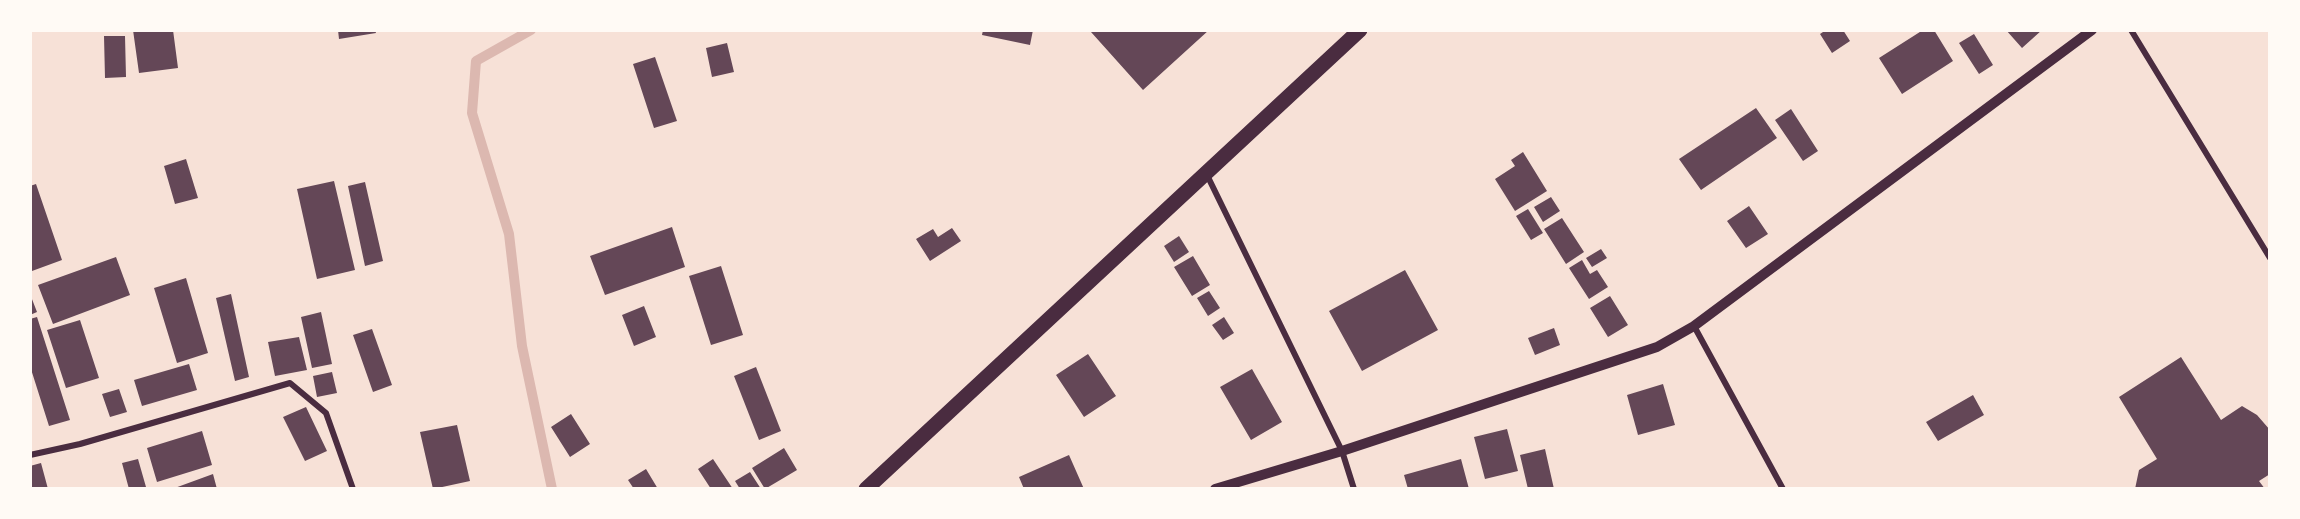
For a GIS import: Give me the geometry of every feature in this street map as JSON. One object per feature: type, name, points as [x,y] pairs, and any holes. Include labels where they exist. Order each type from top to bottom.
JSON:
[{"type":"main road","points":[[866,489],[1359,30]]},
{"type":"street","points":[[1215,489],[1342,451],[1657,347],[1694,326],[2092,30]]},
{"type":"street","points":[[2130,30],[2270,258]]},
{"type":"street","points":[[1206,173],[1342,451],[1354,489]]},
{"type":"street","points":[[1694,326],[1783,489]]},
{"type":"street","points":[[30,454],[80,444],[290,383],[326,413],[353,489]]},
{"type":"building","points":[[133,30],[173,30],[178,68],[139,73]]},
{"type":"building","points":[[338,30],[375,30],[376,33],[339,39]]},
{"type":"building","points":[[983,30],[1033,30],[1030,45],[982,35]]},
{"type":"building","points":[[1093,30],[1209,30],[1143,90],[1091,32]]},
{"type":"building","points":[[1826,30],[1843,30],[1850,41],[1832,53],[1820,34]]},
{"type":"building","points":[[1923,30],[1934,30],[1953,61],[1902,94],[1879,58]]},
{"type":"building","points":[[2006,30],[2042,30],[2022,48]]},
{"type":"building","points":[[1974,34],[1993,65],[1979,74],[1959,43]]},
{"type":"building","points":[[104,36],[125,36],[126,77],[105,78]]},
{"type":"building","points":[[727,43],[734,72],[712,77],[706,48]]},
{"type":"building","points":[[655,57],[677,121],[654,128],[633,64]]},
{"type":"building","points":[[1756,108],[1777,138],[1701,190],[1679,159]]},
{"type":"building","points":[[1791,109],[1818,151],[1803,161],[1775,120]]},
{"type":"building","points":[[1523,152],[1547,191],[1515,211],[1495,179],[1515,166],[1511,160]]},
{"type":"building","points":[[186,159],[198,198],[175,204],[164,166]]},
{"type":"building","points":[[334,181],[355,270],[317,279],[297,189]]},
{"type":"building","points":[[365,182],[383,261],[365,266],[348,186]]},
{"type":"building","points":[[36,184],[62,260],[32,271],[30,264],[30,186]]},
{"type":"building","points":[[1551,197],[1560,211],[1543,222],[1534,207]]},
{"type":"building","points":[[1749,206],[1768,234],[1746,248],[1727,221]]},
{"type":"building","points":[[1528,209],[1543,233],[1531,240],[1516,216]]},
{"type":"building","points":[[1562,218],[1584,252],[1566,264],[1544,229]]},
{"type":"building","points":[[672,227],[685,267],[605,295],[590,256]]},
{"type":"building","points":[[952,228],[961,241],[930,261],[916,239],[933,229],[938,237]]},
{"type":"building","points":[[1179,236],[1189,252],[1174,262],[1164,246]]},
{"type":"building","points":[[1601,249],[1607,258],[1592,267],[1586,258]]},
{"type":"building","points":[[1193,256],[1210,285],[1192,296],[1174,267]]},
{"type":"building","points":[[116,257],[130,295],[53,324],[38,285]]},
{"type":"building","points":[[1582,260],[1590,274],[1597,270],[1608,287],[1589,299],[1569,268]]},
{"type":"building","points":[[721,266],[743,335],[711,345],[689,276]]},
{"type":"building","points":[[1405,270],[1438,330],[1362,371],[1329,311]]},
{"type":"building","points":[[186,278],[208,353],[177,363],[154,288]]},
{"type":"building","points":[[1209,291],[1220,308],[1208,316],[1197,298]]},
{"type":"building","points":[[30,294],[37,312],[30,315]]},
{"type":"building","points":[[231,294],[249,377],[235,381],[216,298]]},
{"type":"building","points":[[1610,296],[1628,325],[1608,337],[1590,308]]},
{"type":"building","points":[[644,306],[656,337],[634,346],[622,315]]},
{"type":"building","points":[[321,312],[332,364],[312,368],[301,317]]},
{"type":"building","points":[[37,317],[70,420],[49,426],[30,366],[30,319]]},
{"type":"building","points":[[1224,317],[1234,333],[1223,340],[1212,325]]},
{"type":"building","points":[[80,320],[99,378],[66,388],[47,330]]},
{"type":"building","points":[[1554,328],[1560,345],[1535,355],[1528,338]]},
{"type":"building","points":[[372,329],[392,385],[373,392],[353,335]]},
{"type":"building","points":[[299,337],[307,370],[275,376],[268,342]]},
{"type":"building","points":[[1088,354],[1116,396],[1084,417],[1056,375]]},
{"type":"building","points":[[2181,357],[2221,420],[2242,406],[2257,415],[2270,430],[2270,474],[2259,481],[2265,489],[2135,489],[2139,470],[2157,459],[2119,397]]},
{"type":"building","points":[[189,364],[197,390],[142,406],[134,380]]},
{"type":"building","points":[[756,367],[781,431],[759,440],[734,376]]},
{"type":"building","points":[[1252,369],[1282,422],[1251,440],[1220,387]]},
{"type":"building","points":[[332,372],[337,393],[317,397],[313,376]]},
{"type":"building","points":[[1663,384],[1675,425],[1638,435],[1627,395]]},
{"type":"building","points":[[119,389],[127,412],[110,417],[102,394]]},
{"type":"building","points":[[1973,395],[1984,415],[1938,441],[1926,422]]},
{"type":"building","points":[[306,407],[327,451],[305,461],[283,417]]},
{"type":"building","points":[[571,414],[590,444],[570,457],[551,427]]},
{"type":"building","points":[[457,425],[470,481],[433,489],[420,432]]},
{"type":"building","points":[[1507,429],[1518,471],[1485,479],[1474,437]]},
{"type":"building","points":[[202,431],[212,465],[157,482],[147,448]]},
{"type":"building","points":[[784,448],[797,470],[765,489],[752,468]]},
{"type":"building","points":[[1545,449],[1554,489],[1528,489],[1520,455]]},
{"type":"building","points":[[1069,455],[1084,489],[1024,489],[1019,477]]},
{"type":"building","points":[[138,459],[146,487],[129,489],[122,463]]},
{"type":"building","points":[[713,459],[733,489],[711,489],[698,469]]},
{"type":"building","points":[[1461,459],[1469,489],[1408,489],[1404,475]]},
{"type":"building","points":[[41,463],[48,489],[30,489],[30,466]]},
{"type":"building","points":[[646,469],[658,489],[634,489],[628,480]]},
{"type":"building","points":[[750,472],[761,489],[740,489],[735,481]]},
{"type":"building","points":[[213,474],[217,489],[172,489]]},
{"type":"waterway","points":[[531,30],[476,61],[472,113],[509,234],[522,346],[552,489]]}]
